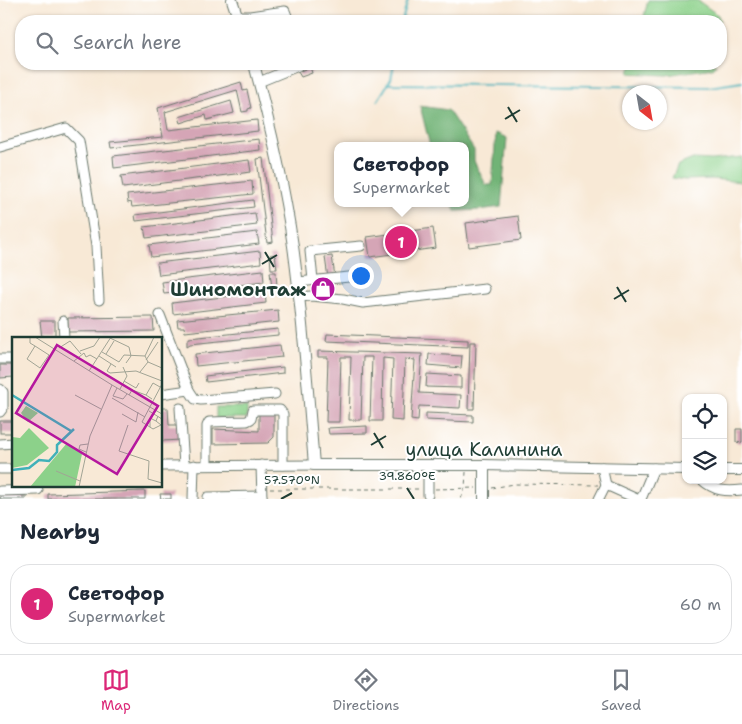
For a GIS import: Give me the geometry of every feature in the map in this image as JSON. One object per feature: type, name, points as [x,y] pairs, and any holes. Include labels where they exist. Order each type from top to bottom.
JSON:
[{"type":"main road","points":[[232,0],[237,15]]},
{"type":"main road","points":[[256,70],[282,178],[298,282],[314,465]]},
{"type":"main road","name":"улица Калинина","points":[[314,465],[484,465],[682,469]]},
{"type":"main road","points":[[484,465],[484,499]]},
{"type":"main road","points":[[727,470],[742,470]]},
{"type":"street","points":[[257,15],[285,11],[287,15]]},
{"type":"street","points":[[259,82],[288,70]]},
{"type":"street","points":[[0,147],[66,128],[79,141],[96,246],[100,300]]},
{"type":"street","points":[[313,280],[310,251],[361,246]]},
{"type":"street","points":[[298,282],[359,276]]},
{"type":"street","points":[[299,297],[311,296],[343,299],[363,303],[485,288]]},
{"type":"street","points":[[160,315],[166,341],[188,390],[195,398],[201,400],[275,394]]},
{"type":"street","points":[[63,321],[64,337]]},
{"type":"street","points":[[0,389],[3,392],[3,408],[0,412]]},
{"type":"street","points":[[162,394],[188,390]]},
{"type":"street","points":[[180,408],[184,465]]},
{"type":"street","points":[[207,465],[207,426],[209,422],[247,421],[251,419],[253,410],[280,410],[283,414],[283,465]]},
{"type":"street","points":[[194,465],[193,498],[262,495],[261,465]]},
{"type":"street","name":"улица Калинина","points":[[162,466],[314,465]]},
{"type":"street","points":[[428,466],[428,492]]},
{"type":"street","points":[[600,499],[606,485],[602,467]]},
{"type":"street","points":[[641,499],[654,468]]},
{"type":"street","points":[[706,484],[719,495],[742,490]]},
{"type":"street","points":[[606,485],[637,499]]},
{"type":"street","points":[[0,491],[38,491]]},
{"type":"path","points":[[461,499],[465,488],[466,471]]},
{"type":"path","points":[[490,488],[514,484],[606,485]]},
{"type":"path","points":[[262,495],[428,492],[480,488]]},
{"type":"green space","points":[[648,0],[697,0],[718,15],[644,15]]},
{"type":"green space","points":[[630,70],[700,70],[666,75],[629,73]]},
{"type":"green space","points":[[420,106],[448,110],[469,142],[429,142]]},
{"type":"green space","points":[[496,133],[507,138],[501,207],[455,211],[454,207],[469,207],[469,142],[474,150],[474,161],[486,185],[492,185]]},
{"type":"green space","points":[[742,157],[741,182],[672,178],[678,165],[693,159],[712,160]]},
{"type":"green space","points":[[216,407],[247,407],[247,418],[216,418]]},
{"type":"building","points":[[311,70],[312,73],[301,77],[298,72]]},
{"type":"building","points":[[241,82],[243,91],[247,90],[251,108],[248,111],[242,112],[237,90],[165,112],[168,130],[257,120],[258,131],[111,148],[110,142],[163,137],[158,108]]},
{"type":"building","points":[[231,101],[234,113],[207,120],[206,115],[181,123],[179,117]]},
{"type":"building","points":[[259,139],[260,150],[114,168],[113,156]]},
{"type":"building","points":[[263,158],[273,242],[267,243],[257,159]]},
{"type":"building","points":[[249,160],[251,172],[123,188],[121,176]]},
{"type":"building","points":[[252,181],[253,194],[132,207],[131,202],[128,203],[127,195]]},
{"type":"building","points":[[253,200],[254,207],[136,221],[135,215]]},
{"type":"building","points":[[255,213],[257,225],[146,238],[144,227]]},
{"type":"building","points":[[518,216],[521,240],[469,247],[466,223]]},
{"type":"building","points":[[433,228],[436,248],[370,257],[367,237]]},
{"type":"building","points":[[257,232],[259,244],[151,257],[149,245]]},
{"type":"building","points":[[260,251],[261,263],[159,275],[157,263]]},
{"type":"building","points":[[275,254],[277,269],[271,269],[270,255]]},
{"type":"building","points":[[332,256],[335,277],[328,278],[325,257]]},
{"type":"building","points":[[263,270],[264,282],[164,294],[162,282]]},
{"type":"building","points":[[270,272],[276,272],[277,287],[272,288]]},
{"type":"building","name":"Шиномонтаж","points":[[326,285],[327,292],[321,294],[320,287]]},
{"type":"building","points":[[265,292],[266,303],[173,314],[172,303]]},
{"type":"building","points":[[278,310],[279,322],[185,332],[184,327],[178,327],[177,320]]},
{"type":"building","points":[[153,317],[154,331],[68,332],[68,318]]},
{"type":"building","points":[[40,321],[55,321],[55,337],[42,337]]},
{"type":"building","points":[[278,329],[278,335],[190,344],[187,346],[189,338]]},
{"type":"building","points":[[327,334],[468,340],[468,347],[326,341]]},
{"type":"building","points":[[470,342],[476,342],[474,409],[468,409]]},
{"type":"building","points":[[280,345],[282,357],[196,366],[195,354]]},
{"type":"building","points":[[318,351],[422,354],[419,393],[461,395],[460,408],[419,406],[418,421],[411,420],[415,360],[405,359],[403,421],[391,420],[393,359],[383,358],[382,421],[370,421],[372,357],[363,357],[361,420],[349,420],[351,357],[341,357],[339,422],[326,422],[328,357],[318,357]]},
{"type":"building","points":[[429,354],[462,356],[461,368],[428,365]]},
{"type":"building","points":[[0,365],[12,365],[12,377],[0,378]]},
{"type":"building","points":[[283,367],[283,373],[206,382],[205,376]]},
{"type":"building","points":[[427,374],[461,376],[461,388],[426,387]]},
{"type":"building","points":[[162,408],[168,408],[169,425],[180,425],[181,440],[162,441]]},
{"type":"building","points":[[426,413],[473,415],[473,422],[426,420]]},
{"type":"building","points":[[259,414],[274,414],[274,437],[268,443],[213,444],[213,429],[259,431]]},
{"type":"building","points":[[0,421],[12,421],[12,433],[0,433]]},
{"type":"building","points":[[367,426],[367,433],[329,434],[328,428]]},
{"type":"building","points":[[736,429],[742,429],[742,443],[736,442]]},
{"type":"building","points":[[145,491],[145,499],[48,499],[48,494]]},
{"type":"building","points":[[2,493],[22,494],[22,496],[26,496],[26,499],[0,499]]},
{"type":"building","points":[[160,494],[171,494],[171,499],[161,499]]},
{"type":"waterway","points":[[404,15],[408,0]]},
{"type":"waterway","points":[[378,100],[391,79],[393,70]]},
{"type":"waterway","points":[[387,84],[709,87],[742,82]]},
{"type":"place","name":"Светофор","points":[[401,242]]},
{"type":"place","name":"Шиномонтаж","points":[[323,289]]}]
